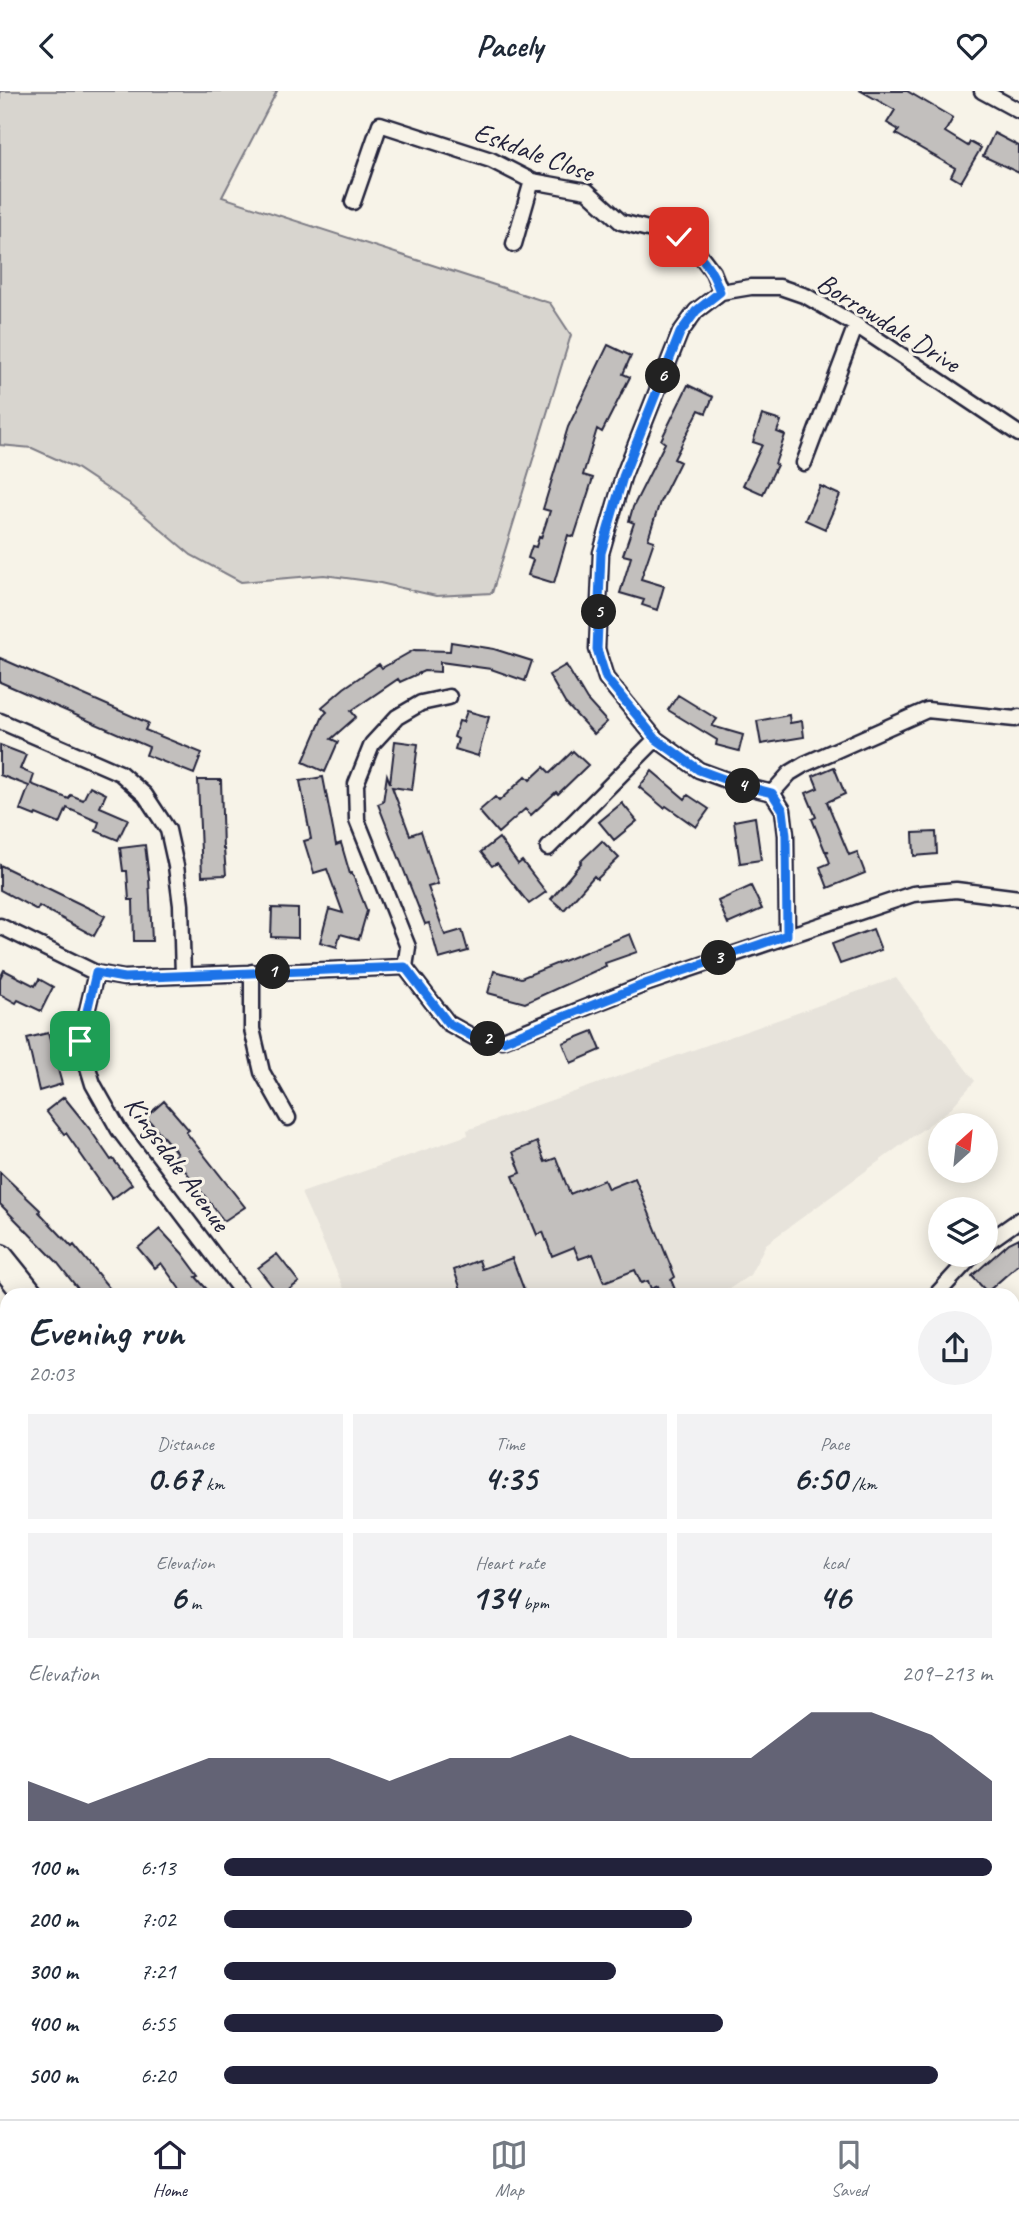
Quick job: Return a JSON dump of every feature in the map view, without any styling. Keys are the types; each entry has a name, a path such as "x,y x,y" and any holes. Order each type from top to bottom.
{"highway":[{"path":"0,1259 23,1288"}],"street":[{"path":"982,91 1019,111"},
{"name":"Eskdale Close","path":"354,202 380,124 491,160 532,181 587,191 621,222 679,237 698,251 713,272 720,292"},
{"path":"514,244 532,181"},
{"name":"Borrowdale Drive","path":"720,292 751,287 780,287 806,296 856,325 1019,434"},
{"path":"720,292 696,311 680,333 623,477 601,553 597,649 606,678 656,739 699,770 772,793 783,810 786,835 787,935"},
{"path":"804,463 856,325"},
{"path":"449,697 421,703 397,717 372,744 356,784 357,820 408,947 405,967 448,1023 475,1038 503,1041 648,983 914,894 956,890 1019,898"},
{"path":"772,793 790,773 805,764 927,710 1015,719 1019,717"},
{"path":"0,721 120,773 145,795 168,830 181,905 183,977"},
{"path":"548,848 656,739"},
{"path":"0,926 96,973 124,978 405,967"},
{"path":"252,972 252,1030 262,1072 288,1118"},
{"name":"Kingsdale Avenue","path":"96,973 80,1041 93,1084 119,1130 239,1288"},
{"path":"998,1235 1019,1220"},
{"path":"942,1288 962,1267"}],"shaded area":[{"path":"0,91 277,91 222,197 550,303 571,335 492,593 436,596 376,582 324,575 241,582 191,555 132,505 76,468 32,448 0,445"},
{"path":"896,978 975,1081 949,1110 945,1113 928,1113 928,1125 766,1244 750,1275 730,1288 344,1288 301,1193 468,1135 467,1130"}],"building":[{"path":"861,91 907,91 953,118 945,132 968,146 970,142 981,148 961,182 951,176 955,168 896,134 899,130 887,123 895,110"},
{"path":"994,133 1019,146 1019,173 983,156"},
{"path":"608,345 631,356 623,374 630,377 602,432 597,429 583,475 593,478 574,537 568,535 554,583 528,575 533,560 528,558 532,546 536,547 539,537 541,538 550,511 543,509 568,427"},
{"path":"688,385 713,397 706,413 699,410 674,459 680,462 660,502 648,539 654,541 641,579 664,586 657,610 642,605 644,600 620,593 631,557 623,555 634,523 629,521 633,507 665,443 661,440"},
{"path":"762,415 781,421 777,432 785,435 775,464 777,465 763,494 743,485 762,445 753,442"},
{"path":"820,486 840,495 825,529 805,520"},
{"path":"451,642 494,649 532,661 525,681 491,669 440,662 440,672 424,671 400,682 398,679 351,711 356,717 331,739 338,742 325,772 303,762 327,712 322,707 344,688 379,664 382,668 414,650 450,651"},
{"path":"0,658 148,723 145,730 202,753 194,774 146,755 149,747 0,682"},
{"path":"566,665 587,700 607,722 594,734 565,703 549,675"},
{"path":"678,695 717,719 712,726 743,735 739,751 716,745 717,740 668,710"},
{"path":"467,711 489,717 478,756 455,749 458,739 454,737 459,721 463,722"},
{"path":"789,715 790,723 802,721 804,737 761,744 757,721"},
{"path":"395,741 418,744 412,790 392,787 410,835 421,831 438,884 428,887 445,935 462,930 468,951 439,959 429,923 425,924 378,804 383,802 387,775 390,783"},
{"path":"0,745 26,755 20,769 34,775 31,784 69,799 71,795 83,800 90,786 106,794 100,807 128,819 118,840 96,831 99,822 67,808 60,824 20,810 29,786 0,775"},
{"path":"573,751 588,765 531,815 525,809 498,833 479,811 495,797 499,801 526,776 530,780 544,767 550,773"},
{"path":"834,767 845,794 827,802 849,855 857,852 865,873 828,888 820,867 830,863 826,852 829,851 825,851 812,819 816,817 806,793 818,788 813,776"},
{"path":"652,771 685,799 688,795 709,809 696,827 666,806 664,808 639,787"},
{"path":"323,777 336,845 341,843 350,874 352,873 367,911 359,939 340,934 337,947 320,942 329,909 343,913 327,869 314,873 304,841 311,839 300,781"},
{"path":"198,780 221,780 226,875 202,876"},
{"path":"622,803 637,821 614,840 599,822"},
{"path":"755,817 761,860 740,863 734,821"},
{"path":"936,832 937,854 914,856 913,833"},
{"path":"499,838 518,864 522,861 546,892 529,904 497,863 492,866 481,852"},
{"path":"602,841 619,858 597,879 594,876 564,910 551,899 580,862"},
{"path":"145,845 152,941 134,941 133,900 129,900 127,871 123,871 120,848"},
{"path":"0,865 105,916 94,936 39,906 37,910 0,890"},
{"path":"751,886 762,909 728,924 718,901"},
{"path":"272,908 298,909 298,938 271,937"},
{"path":"873,929 881,950 840,964 832,944"},
{"path":"630,934 637,952 605,963 606,966 525,1003 488,993 494,971 521,978"},
{"path":"4,970 35,986 39,979 53,987 41,1011 18,1000 16,1003 0,994 0,978"},
{"path":"593,1031 601,1050 571,1063 563,1043"},
{"path":"48,1033 62,1084 39,1091 27,1038"},
{"path":"64,1097 132,1184 112,1199 66,1133 64,1134 46,1111"},
{"path":"164,1101 189,1130 186,1132 245,1207 224,1221 174,1156 177,1153 146,1117"},
{"path":"537,1142 545,1162 556,1158 570,1194 604,1180 608,1189 635,1178 675,1277 671,1280 674,1288 651,1288 648,1281 641,1283 635,1270 604,1282 593,1254 579,1259 574,1247 552,1256 543,1232 537,1235 513,1176 521,1173 513,1152"},
{"path":"0,1172 40,1210 72,1247 74,1245 109,1288 77,1288 56,1261 0,1204"},
{"path":"160,1229 182,1253 206,1288 179,1288 161,1263 155,1268 138,1248"},
{"path":"1019,1238 1019,1264 992,1288 983,1288 972,1276 982,1267 998,1267 998,1253"},
{"path":"277,1254 299,1282 291,1288 274,1288 258,1268"},
{"path":"512,1258 523,1288 460,1288 454,1270 479,1260 482,1269"}],"route":[{"path":"80,1041 96,973 124,978 405,967 448,1023 475,1038 503,1041 648,983 787,935 786,835 783,810 772,793 699,770 656,739 606,678 597,649 601,553 623,477 680,333 696,311 720,292 713,272 698,251 679,237"}]}
